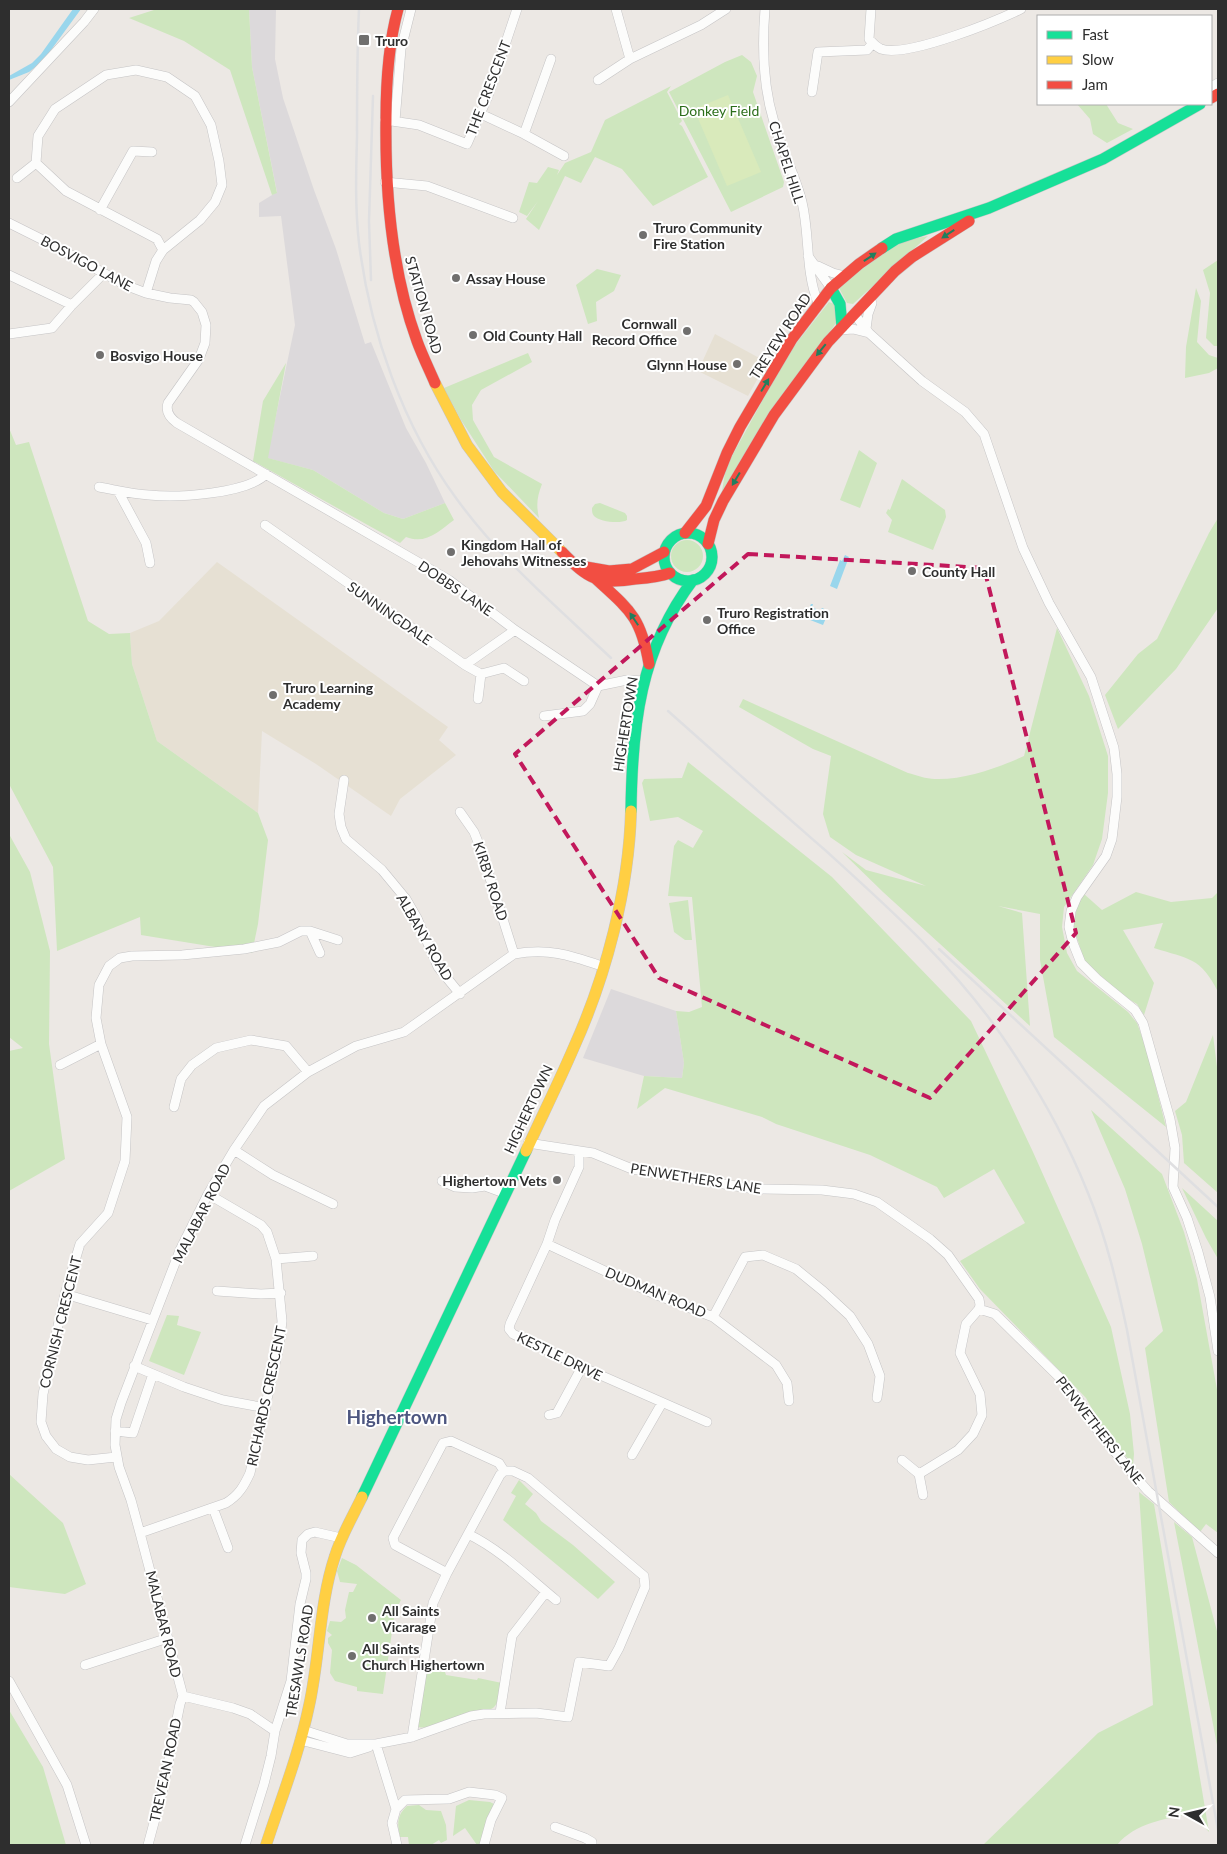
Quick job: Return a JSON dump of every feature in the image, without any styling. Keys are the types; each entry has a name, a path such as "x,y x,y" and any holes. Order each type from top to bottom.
{"main road":[{"name":"STATION ROAD","path":"398,9 388,63 390,121 385,182 391,237 399,279 420,351 434,385 450,417 482,466 518,509 582,570 596,579 618,582 663,576 671,577"},
{"name":"TREYEW ROAD","path":"685,533 706,506 727,453 740,427 792,339 831,288 859,264 896,239 989,208 1103,159 1197,105"},
{"name":"TREYEW ROAD","path":"708,544 714,520 720,507 770,423 800,378 840,329 895,271 912,257 989,208"},
{"path":"831,288 840,304 855,314"},
{"path":"840,304 840,329"},
{"path":"685,533 700,536 708,544 711,554 710,564 702,575 692,580 671,577 665,563 664,552 669,542 673,538 685,533"},
{"name":"STATION ROAD","path":"571,561 598,570 618,570 639,566 664,552"},
{"path":"596,579 635,618 644,639 650,664"},
{"name":"HIGHERTOWN","path":"341,1538 575,1046 618,913 628,863 634,742 645,682 662,628 692,580"},
{"name":"HIGHERTOWN","path":"650,664 651,642 659,613"},
{"name":"TRESAWLS ROAD","path":"266,1845 301,1735 313,1687 327,1581 341,1538"}],"street":[{"path":"9,102 94,9"},
{"path":"390,121 401,49 411,9"},
{"name":"THE CRESCENT","path":"390,121 431,129 467,144 481,114 517,9"},
{"path":"616,9 630,59"},
{"path":"598,80 630,59 701,25 726,9"},
{"name":"CHAPEL HILL","path":"765,9 764,54 769,105 801,201 810,276 818,303"},
{"path":"871,9 870,39 880,48 888,50 923,45 945,39 1021,9"},
{"path":"812,92 818,52 867,50 873,43"},
{"path":"524,134 551,59"},
{"path":"17,178 36,163 38,136 55,109 106,75 136,70 167,77 195,96 211,125 219,160 222,185 215,202 200,220 163,250 156,261 146,293"},
{"path":"481,114 524,134 564,156"},
{"path":"100,210 133,151 152,152"},
{"path":"36,163 66,191 156,239 163,250"},
{"path":"385,182 427,186 514,218"},
{"name":"BOSVIGO LANE","path":"9,223 48,242 125,286 146,293 191,300 202,312 206,325 205,343 199,359 168,403 167,412 170,418 266,474"},
{"path":"808,256 831,288"},
{"path":"816,265 833,274 845,276"},
{"path":"9,334 52,328 72,304 103,274"},
{"path":"9,275 72,304"},
{"path":"868,331 869,309 878,289"},
{"path":"855,314 868,331 922,381 965,412 984,434 1023,548 1049,603 1090,677 1099,700 1114,748 1118,774 1117,797 1112,839 1106,856 1077,897 1071,911 1069,927 1072,944 1082,963 1097,979 1134,1010 1143,1023 1170,1119 1175,1148 1173,1187 1198,1252 1210,1297 1218,1351"},
{"path":"840,329 868,331"},
{"path":"99,487 149,495 180,496 235,489 260,480 266,474"},
{"name":"DOBBS LANE","path":"266,474 449,580 515,630 598,686"},
{"path":"118,491 146,543 150,563"},
{"name":"SUNNINGDALE","path":"265,525 464,665 481,674"},
{"path":"464,665 515,630"},
{"path":"478,699 481,674 504,668 524,681"},
{"path":"544,716 583,711 590,704 598,686 627,680 645,682"},
{"name":"ALBANY ROAD","path":"344,780 339,814 341,827 346,839 382,870 406,899 417,918 438,967 460,994"},
{"name":"KIRBY ROAD","path":"460,812 474,832 480,847 514,954"},
{"name":"CORNISH CRESCENT","path":"116,1456 88,1460 70,1457 56,1449 46,1436 41,1422 42,1394 64,1294 80,1244 108,1213 125,1161 127,1118 102,1044 96,1018 99,985 109,966 120,958 132,956 182,956 244,949 280,942 301,931 310,931"},
{"path":"310,931 338,940"},
{"path":"310,931 320,953"},
{"path":"514,954 534,951 555,953 602,966"},
{"name":"MALABAR ROAD","path":"183,1696 140,1533 116,1456 115,1431 121,1403 134,1366 180,1250 208,1194 234,1150 264,1106 308,1072 356,1046 404,1032 514,954"},
{"path":"174,1107 181,1079 192,1065 216,1048 251,1040 286,1046 308,1072"},
{"path":"60,1065 102,1044"},
{"name":"PENWETHERS LANE","path":"528,1143 594,1153 632,1169 754,1190 822,1190 854,1194 877,1202 930,1239 948,1255 979,1299 979,1309 995,1314 1059,1377 1078,1399 1095,1427 1148,1491 1218,1554"},
{"path":"234,1150 273,1176 333,1204"},
{"name":"KESTLE DRIVE","path":"579,1152 579,1166 509,1329 513,1334 582,1368 707,1422"},
{"path":"442,1181 456,1186 472,1188 485,1186 504,1193"},
{"name":"RICHARDS CRESCENT","path":"140,1533 213,1508 235,1498 241,1491 250,1472 279,1347 282,1321 280,1293 276,1259 267,1232 261,1225 208,1194"},
{"name":"DUDMAN ROAD","path":"547,1244 652,1293 713,1317 776,1365 787,1383 789,1401"},
{"path":"713,1317 745,1257 763,1255 796,1270 823,1291 850,1316 868,1344 880,1376 877,1398"},
{"path":"276,1259 313,1256"},
{"path":"217,1291 261,1294 280,1293"},
{"path":"64,1294 152,1320"},
{"path":"919,1474 958,1450 973,1434 982,1415 980,1394 960,1353 966,1324 979,1309"},
{"path":"134,1366 223,1400 266,1408"},
{"path":"549,1415 557,1413 582,1368"},
{"path":"115,1431 133,1433 153,1374"},
{"path":"632,1455 662,1403"},
{"path":"447,1573 394,1545 393,1538 443,1443 451,1440 499,1463 504,1471"},
{"path":"902,1460 919,1474 923,1495"},
{"path":"294,1758 312,1748 330,1752 350,1753 376,1744 412,1737 470,1716 500,1713 541,1713 568,1717 579,1662 609,1666 645,1587 644,1576 528,1478 513,1471 504,1471 500,1475 447,1573 433,1603 412,1737"},
{"path":"213,1508 228,1548"},
{"path":"245,1845 264,1784 275,1731 290,1681 299,1611 306,1580 300,1549 302,1540 308,1534 315,1532 341,1538"},
{"path":"468,1534 498,1552 556,1600"},
{"path":"500,1713 512,1636 546,1592"},
{"path":"85,1665 168,1638"},
{"path":"9,1681 67,1785 86,1845"},
{"path":"183,1696 250,1714 275,1731"},
{"name":"TREVEAN ROAD","path":"148,1845 162,1793 183,1696"},
{"path":"301,1735 348,1744 376,1744"},
{"path":"301,1735 350,1753"},
{"path":"376,1744 396,1809"},
{"path":"398,1845 392,1822 396,1809 405,1800 449,1799 469,1792 495,1795 502,1798 484,1845"},
{"path":"555,1827 585,1838 592,1842 592,1845"}],"highlighted area":[{"path":"748,554 984,568 1076,933 930,1098 659,978 515,754"}],"shaded area":[{"path":"249,9 276,9 275,59 283,98 336,249 365,344 371,342 406,428 426,463 445,503 403,519 384,513 313,470 267,458 295,325 281,216 259,217 259,203 277,192 252,67"},
{"path":"715,334 767,362 748,396 698,371"},
{"name":"Truro Learning Academy","path":"217,562 448,727 439,740 456,755 400,799 391,816 316,764 262,731 258,813 157,741 132,664 130,633 159,621"},
{"path":"611,989 676,1011 684,1063 682,1078 644,1076 583,1058"}],"green space":[{"path":"157,9 249,9 252,67 277,193 272,195 230,70 184,41 129,18"},
{"name":"Donkey Field","path":"742,55 751,62 757,76 753,92 784,182 783,187 731,212 669,92"},
{"path":"671,86 667,92 682,121 679,124 682,126 708,177 653,206 622,169 595,157 581,183 565,176 539,230 526,219 538,201 527,216 519,212 529,182 537,183 548,167 559,170 557,175 565,163 591,152 605,120"},
{"path":"728,95 761,172 727,186 694,109"},
{"path":"1078,105 1107,105 1118,123 1133,129 1107,143 1093,134 1090,119"},
{"path":"928,236 853,304 847,303 838,286 902,241"},
{"path":"1218,260 1218,346 1214,346 1206,338 1210,293 1203,270"},
{"path":"597,269 621,275 614,291 596,302 597,321 588,324 576,285"},
{"path":"1196,288 1201,301 1197,342 1209,355 1218,358 1218,368 1209,373 1185,378 1186,347"},
{"path":"829,302 834,304 838,320 722,491 726,467 788,354"},
{"path":"528,353 532,362 481,390 472,405 473,420 494,457 542,484 538,501 539,518 494,471 461,420 444,388"},
{"path":"286,363 268,458 313,470 384,513 403,519 445,503 454,520 432,536 420,539 406,537 400,543 253,461 263,401"},
{"path":"9,428 16,445 29,442 88,621 109,634 130,633 132,664 157,741 258,813 268,840 258,924 252,953 141,935 140,917 57,951 53,867 9,784"},
{"path":"859,450 877,463 860,508 840,500"},
{"path":"902,479 945,510 946,517 933,550 888,532 892,520 886,513 888,509 890,510"},
{"path":"600,503 625,513 627,520 610,522 600,520 593,514 592,508 595,504"},
{"path":"1218,518 1218,608 1176,669 1118,729 1105,695 1138,654 1157,639"},
{"path":"687,540 693,541 698,545 702,550 702,562 698,567 693,571 687,572 681,571 676,567 672,562 671,556 672,550 676,545 681,541"},
{"path":"1057,628 1089,696 1108,756 1108,793 1102,839 1093,865 1064,907 1062,927 1067,953 1077,971 1128,1012 1137,1023 1146,1048 1166,1127 1054,1037 1040,960 1040,914 998,906 1022,913 1030,1026 883,892 842,852 866,870 926,886 856,855 830,837 823,814 831,756 813,749 739,707 743,699 908,773 935,779 958,778 992,769 1024,756"},
{"path":"688,762 832,877 971,1021 1033,1152 1111,1327 1130,1414 1134,1454 1133,1465 1104,1430 1086,1398 980,1289 960,1261 1025,1223 994,1169 944,1198 937,1187 870,1155 776,1124 762,1117 665,1088 637,1109 644,1076 682,1078 684,1063 676,1011 689,1012 702,1007 692,897 668,896 674,846 678,840 693,848 703,831 678,817 650,821 642,783 644,779 682,778"},
{"path":"9,834 30,872 50,951 49,1044 65,1159 9,1191 9,1051 23,1048 9,1037"},
{"path":"1136,892 1171,902 1212,898 1218,892 1218,992 1206,972 1192,961 1154,948 1163,923 1123,930 1154,983 1144,1015 1137,1004 1120,994 1084,960 1073,925 1078,904 1084,894 1102,910"},
{"path":"688,900 692,940 685,940 674,932 669,903"},
{"path":"1213,1035 1218,1075 1218,1193 1184,1163 1182,1135 1175,1111 1186,1102"},
{"path":"1091,1110 1162,1174 1184,1232 1197,1279 1218,1395 1218,1533 1206,1524 1200,1532 1169,1502 1145,1348 1163,1331 1142,1244 1125,1189"},
{"path":"1182,1188 1218,1221 1218,1259 1206,1238"},
{"path":"167,1315 179,1316 177,1325 201,1332 184,1375 149,1361"},
{"path":"9,1474 63,1523 86,1584 65,1594 9,1587"},
{"path":"519,1480 533,1494 525,1504 536,1513 541,1521 573,1545 615,1582 598,1599 503,1520 516,1496 511,1493"},
{"path":"1139,1492 1154,1504 1209,1832 1192,1813 1151,1823 1133,1832 1117,1845 983,1845 1098,1733 1153,1705"},
{"path":"1174,1522 1192,1537 1218,1635 1218,1750"},
{"path":"342,1558 356,1565 401,1600 395,1611 383,1694 357,1691 357,1687 335,1681 330,1673 332,1650 328,1643 328,1638 332,1635 327,1631 330,1621 341,1622 346,1618 345,1610 349,1592 353,1592 357,1584 340,1582 337,1571"},
{"path":"423,1671 445,1672 446,1675 477,1680 478,1678 502,1683 497,1703 491,1709 476,1711 438,1725 417,1727"},
{"path":"9,1710 43,1767 66,1845 9,1845"},
{"path":"469,1800 490,1802 496,1805 481,1845 477,1845 465,1828 453,1836 456,1806"},
{"path":"419,1805 426,1810 441,1811 446,1825 447,1840 441,1843 439,1840 431,1845 409,1845 408,1837 400,1837 398,1824 401,1813 407,1806"}],"water":[{"path":"73,9 81,9 43,61 29,72 9,80 9,76 32,63 41,54"},
{"path":"845,555 849,557 837,589 830,586 840,560 842,561"},
{"path":"811,604 813,604 812,607 820,611 822,608 829,611 823,625 805,618"}],"railway":[{"path":"359,9 356,177 359,243 371,310 392,377 420,440 437,470 473,520 510,562 611,658"},
{"path":"371,280 369,221 373,96"},
{"path":"668,711 849,872 919,938 963,985 1015,1055 1050,1112 1070,1152 1100,1226 1127,1330 1218,1830"},
{"path":"939,949 1218,1207"}],"traffic: fast":[{"path":"882,248 896,239 989,208 1103,159 1198,105"},
{"path":"831,288 840,304 842,327"},
{"path":"688,533 697,535 705,540 710,548 712,557 710,566 705,574 697,579 688,581 679,579 671,574 666,566 664,557 666,548 671,540 679,535 688,533"},
{"path":"631,811 634,748 642,690 650,661 661,634 675,606 693,580"},
{"path":"362,1497 526,1151"}],"traffic: slow":[{"path":"435,383 467,445 502,492 562,552"},
{"path":"526,1151 586,1020 606,962 621,901 626,871 631,811"},
{"path":"266,1845 305,1724 313,1687 330,1574 340,1541 362,1497"}],"traffic: jam":[{"path":"398,9 390,50 386,91 386,147 391,231 408,314 423,357 435,383"},
{"path":"1212,97 1218,94"},
{"path":"708,544 714,520 723,501 774,415 828,342 895,271 912,257 969,221"},
{"path":"685,533 706,506 727,453 740,427 792,339 831,288 859,264 882,248"},
{"path":"562,552 587,574 602,580 622,581 670,573"},
{"path":"586,567 609,571 632,569 664,552"},
{"path":"596,579 626,607 638,625 649,664"}],"place":[{"name":"Truro","path":"364,40"},
{"name":"Truro Community Fire Station","path":"643,235"},
{"name":"Assay House","path":"456,278"},
{"name":"Cornwall Record Office","path":"687,331"},
{"name":"Old County Hall","path":"473,335"},
{"name":"Bosvigo House","path":"100,355"},
{"name":"Glynn House","path":"737,364"},
{"name":"Kingdom Hall of Jehovahs Witnesses","path":"451,552"},
{"name":"County Hall","path":"912,571"},
{"name":"Truro Registration Office","path":"707,620"},
{"name":"Truro Learning Academy","path":"273,695"},
{"name":"Highertown Vets","path":"557,1180"},
{"name":"All Saints Vicarage","path":"372,1618"},
{"name":"All Saints Church Highertown","path":"352,1656"}],"district":[{"name":"Highertown","path":"397,1416"}]}
